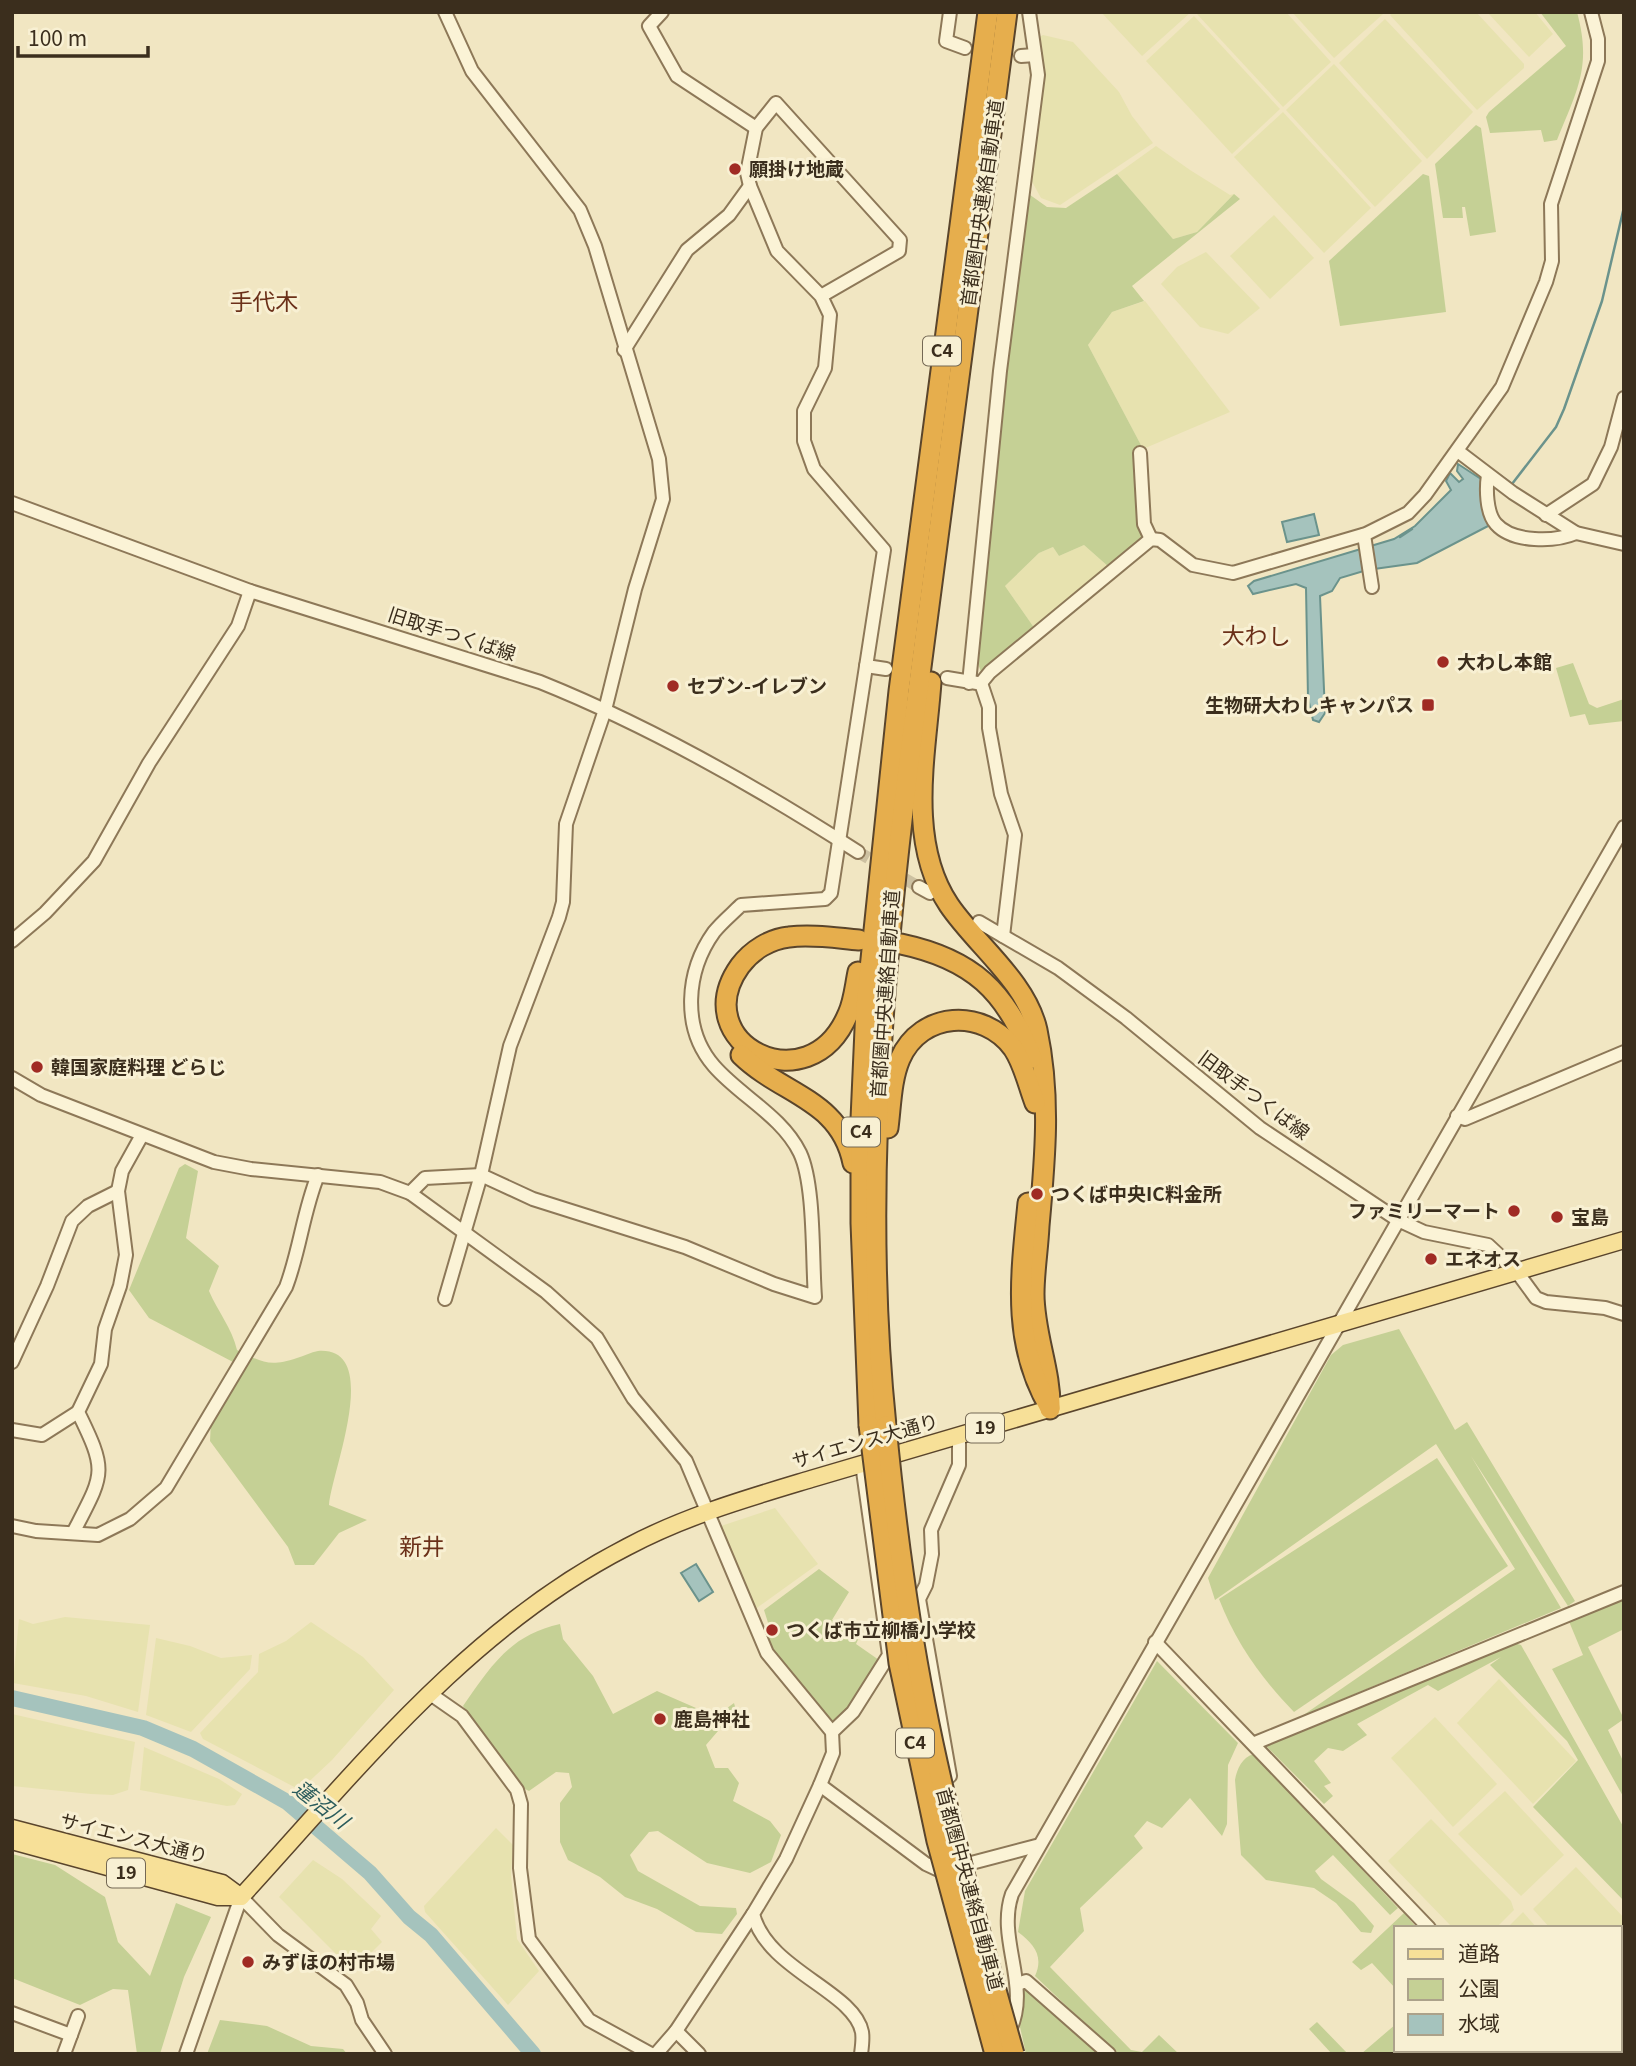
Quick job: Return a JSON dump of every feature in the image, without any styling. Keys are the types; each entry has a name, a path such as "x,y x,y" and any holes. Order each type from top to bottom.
{"highway":[{"name":"首都圏中央連絡自動車道","path":"988,12 898,691 866,1007 861,1119 864,1356 928,1718 968,1889 1014,2054"},
{"name":"首都圏中央連絡自動車道","path":"996,2054 937,1841 899,1662 878,1425 876,1221 877,1120 888,927 1007,12"},
{"path":"941,513 924,776 926,846 947,903 1014,984 1037,1029 1046,1099 1046,1147 1034,1292 1037,1333 1051,1382 1050,1409"},
{"path":"864,1356 859,1312 854,1168 849,1143 827,1113 742,1057 723,1030 719,1012 722,977 730,960 756,938 772,932 800,928 860,935 788,937 755,949 733,976 728,994 733,1030 742,1044 765,1058 789,1061 807,1057 827,1045 848,1015 858,972 883,760 898,691"},
{"path":"1038,1040 1008,993 984,970 954,951 900,940 943,955 992,988 1016,1018 1034,1067 1035,1102 1020,1316 1036,1385 1050,1409"},
{"path":"876,1221 884,1201 894,1077 907,1046 918,1034 941,1022 957,1019 987,1026 1002,1035 1013,1049 1035,1102"}],"main road":[{"name":"サイエンス大通り","path":"12,1841 218,1897 241,1897 429,1693 490,1637 563,1584 627,1546 710,1511 862,1464 1624,1240"},
{"name":"サイエンス大通り","path":"12,1828 222,1883 241,1897"}],"street":[{"path":"445,12 472,71 580,211 595,246 624,350 659,459 663,499 635,589 606,710 566,824 563,902 559,917 510,1046 481,1175 445,1299"},
{"path":"662,12 649,26 677,76 756,128"},
{"path":"950,12 946,41 965,48"},
{"path":"1003,936 1015,835 1013,822 1001,794 989,727 989,707 975,683 1000,371 1038,75 1029,12"},
{"path":"1151,538 1160,540 1193,565 1205,570 1233,573 1364,539 1408,513 1459,452 1502,387 1546,282 1552,261 1551,204 1598,61 1598,39 1591,12"},
{"path":"1021,56 1035,55"},
{"path":"410,1193 425,1178 481,1175 533,1199 685,1247 774,1284 815,1297 807,1176 800,1153 782,1128 713,1065 691,1016 691,990 697,962 715,931 741,905 825,899 831,893 837,839 884,550 814,469 804,441 804,411 825,368 829,350 830,315 821,296 777,251 750,186 747,173 756,128 776,103 900,240 899,251 821,296"},
{"path":"624,350 687,250 729,215 750,186"},
{"path":"1546,515 1593,484 1611,447 1624,398"},
{"path":"1611,447 1624,455"},
{"path":"1459,452 1576,534"},
{"path":"1140,453 1144,524 1151,538"},
{"path":"1488,474 1492,518 1501,528 1529,539 1576,534 1624,544"},
{"name":"旧取手つくば線","path":"12,503 250,591 541,682 650,730 858,852"},
{"path":"947,678 975,683 1151,538"},
{"path":"1364,539 1372,587"},
{"path":"12,941 46,913 94,861 149,763 238,626 250,591"},
{"path":"866,666 886,669"},
{"path":"996,2054 1014,2017 1018,1984 1009,1942 1007,1908 1036,1846 1624,827"},
{"name":"旧取手つくば線","path":"979,922 1075,981 1260,1128 1398,1220 1424,1232 1489,1245 1517,1272 1536,1298 1622,1310"},
{"path":"1457,1116 1465,1119 1624,1052"},
{"path":"12,1077 41,1095 214,1161 251,1169 380,1181 410,1193 573,1313 597,1338 634,1398 686,1461 710,1511 767,1653 832,1732 833,1753 786,1859 676,2031 656,2054"},
{"path":"12,1430 42,1435 78,1412 101,1364 105,1329 120,1286 126,1255 118,1191 122,1171 142,1135"},
{"path":"12,1526 99,1535 130,1519 166,1488 286,1287 296,1261 305,1206 318,1175"},
{"path":"12,1362 72,1221 88,1206 118,1191"},
{"path":"73,1533 100,1472 98,1453 78,1412"},
{"path":"950,1776 919,1608 932,1554 931,1530 959,1465 959,1435"},
{"path":"832,1732 853,1712 887,1661 862,1464"},
{"path":"1255,1743 1624,1592"},
{"path":"882,1613 919,1608"},
{"path":"1155,1642 1255,1743 1427,1926"},
{"path":"429,1693 462,1716 517,1790 521,1804 520,1868 528,1939 589,2020 651,2054"},
{"path":"820,1785 926,1864 941,1871 1036,1846"},
{"path":"186,2054 241,1897 278,1935 346,1985 357,2003 362,2020 385,2054"},
{"path":"753,1914 757,1933 777,1955 854,2016 862,2032 861,2054"},
{"path":"1018,1984 1026,1981 1109,2054"},
{"path":"12,2013 71,2035"},
{"path":"64,2054 78,2016"},
{"path":"676,2031 699,2054"}],"shaded area":[{"path":"1101,12 1191,12 1142,56"},
{"path":"1286,12 1331,62 1283,107 1196,13"},
{"path":"1292,12 1382,12 1383,14 1334,58"},
{"path":"1393,12 1476,12 1524,64 1524,68 1477,110 1390,15"},
{"path":"1487,12 1535,12 1553,34 1529,57"},
{"path":"1194,16 1280,109 1232,154 1146,61"},
{"path":"1385,19 1473,112 1427,159 1339,63"},
{"path":"1043,35 1073,42 1119,92 1132,116 1153,143 1060,205 1041,198 1029,176 1036,39"},
{"path":"1334,64 1422,161 1375,207 1286,110"},
{"path":"1283,112 1371,208 1324,253 1234,157"},
{"path":"1156,146 1230,195 1234,194 1197,232 1173,239 1117,174"},
{"path":"1274,215 1314,258 1270,299 1230,256"},
{"path":"1206,252 1260,308 1228,334 1200,327 1161,284 1177,267"},
{"path":"1145,301 1230,412 1143,449 1088,345 1112,312"},
{"path":"1084,545 1110,568 1035,629 1005,586 1039,553 1053,547 1059,556"},
{"path":"775,1508 818,1564 754,1610 721,1526"},
{"path":"65,1617 150,1625 138,1712 86,1696 13,1683 19,1619 33,1624"},
{"path":"311,1622 363,1657 394,1690 332,1760 300,1790 203,1739 200,1733 258,1672 259,1654 286,1641"},
{"path":"156,1638 190,1646 221,1658 252,1655 250,1669 191,1732 146,1715"},
{"path":"1499,1679 1576,1761 1533,1804 1457,1723"},
{"path":"12,1714 135,1742 128,1790 113,1795 12,1786"},
{"path":"1435,1717 1497,1784 1453,1827 1391,1758"},
{"path":"144,1747 219,1779 242,1794 235,1805 227,1806 140,1790"},
{"path":"1505,1791 1564,1855 1521,1896 1458,1834"},
{"path":"1431,1819 1511,1901 1514,1910 1498,1926 1451,1926 1388,1861"},
{"path":"496,1828 513,1845 511,1875 517,1939 539,1971 508,2005 425,1912 424,1906"},
{"path":"313,1860 342,1879 381,1916 371,1929 382,1942 353,1971 279,1897"},
{"path":"1576,1867 1624,1918 1624,2005 1622,1926 1548,1926 1533,1909"},
{"path":"1523,1912 1535,1926 1509,1926"},
{"path":"1622,2018 1624,2019 1624,2054 1572,2052 1622,2052"}],"green space":[{"path":"1540,12 1577,12 1583,63 1571,107 1557,140 1544,142 1541,130 1490,133 1486,117 1489,112 1566,46"},
{"path":"1476,125 1481,128 1496,232 1470,236 1465,207 1462,207 1463,218 1443,218 1435,164"},
{"path":"1117,174 1173,239 1197,232 1234,194 1240,199 1132,286 1144,301 1112,312 1088,345 1142,447 1137,449 1142,541 1110,568 1084,545 1059,556 1053,547 1039,553 1005,586 1035,629 981,672 976,658 1026,192 1047,207 1066,208"},
{"path":"1423,174 1429,176 1446,312 1340,326 1329,261"},
{"path":"1573,663 1589,704 1597,708 1624,699 1624,721 1589,725 1585,714 1570,717 1556,668"},
{"path":"185,1164 198,1171 186,1238 219,1266 209,1291 232,1334 237,1350 260,1361 273,1363 318,1351 338,1355 348,1368 351,1389 349,1414 329,1505 367,1520 339,1533 314,1565 295,1565 288,1547 210,1441 211,1421 233,1362 149,1318 129,1290 179,1168"},
{"path":"1399,1329 1455,1430 1467,1422 1575,1601 1568,1606 1471,1456 1561,1608 1302,1716 1515,1569 1436,1444 1215,1600 1208,1578 1331,1355 1343,1345"},
{"path":"1437,1458 1508,1566 1294,1712 1250,1659 1219,1599"},
{"path":"819,1569 849,1592 832,1620 861,1633 856,1644 879,1660 853,1705 834,1723 788,1670 762,1633 770,1629 764,1610"},
{"path":"1624,1598 1624,1629 1588,1647 1624,1719 1608,1730 1624,1763 1624,1798 1552,1669 1583,1655 1568,1619"},
{"path":"560,1624 563,1639 593,1676 613,1714 657,1691 696,1708 708,1722 734,1703 736,1710 706,1745 715,1768 728,1768 739,1783 733,1801 770,1821 781,1835 771,1862 750,1873 707,1863 658,1831 649,1832 630,1855 638,1871 700,1906 736,1908 737,1914 722,1934 696,1932 657,1909 625,1897 600,1877 568,1860 560,1842 560,1803 572,1787 569,1773 556,1772 529,1791 525,1789 463,1706 503,1654 528,1636"},
{"path":"1514,1643 1521,1645 1624,1828 1624,1901 1533,1807 1578,1760 1567,1741 1490,1665 1501,1657 1438,1691 1428,1685 1357,1724 1367,1735 1343,1751 1328,1748 1314,1761 1331,1783 1324,1786 1333,1796 1324,1804 1266,1746"},
{"path":"1157,1661 1238,1743 1228,1765 1227,1824 1222,1836 1190,1798 1162,1828 1147,1821 1134,1836 1143,1848 1080,1908 1084,1931 1050,1967 1131,2050 1142,2052 1159,2035 1179,2054 1117,2054 1035,1976 1038,1956 1029,1941 1018,1932 1025,1891"},
{"path":"1254,1754 1398,1908 1390,1915 1333,1855 1315,1871 1321,1879 1354,1903 1374,1926 1371,1933 1361,1932 1336,1903 1314,1888 1266,1880 1241,1855 1235,1780 1241,1764"},
{"path":"12,1854 55,1865 105,1897 118,1942 150,1976 176,1903 211,1917 184,1977 160,2054 137,2054 128,1990 113,1989 80,2005 12,1978"},
{"path":"1404,1913 1415,1926 1394,1926 1394,1987 1372,1963 1361,1970 1352,1962"},
{"path":"1024,1988 1098,2054 1026,2054 1020,2027"},
{"path":"220,2020 267,2026 311,2046 343,2049 347,2054 207,2054"},
{"path":"1317,2022 1348,2054 1332,2054 1309,2029"},
{"path":"1394,2026 1394,2052 1398,2052 1396,2054 1361,2054"},
{"path":"1406,2052 1531,2054 1408,2054"}],"water":[{"path":"1458,464 1481,479 1486,518 1490,525 1417,563 1367,570 1340,578 1332,591 1320,596 1325,713 1319,722 1313,720 1308,698 1306,588 1296,584 1253,594 1248,586 1254,581 1394,539 1415,526 1451,490 1446,481 1450,473 1459,482 1463,479 1457,471"},
{"path":"1314,514 1319,535 1287,542 1282,522"},
{"path":"696,1564 713,1592 699,1601 681,1573"}],"waterway":[{"path":"1494,471 1512,484 1556,427 1602,301 1624,207"},
{"path":"1400,537 1412,529"},
{"name":"蓮沼川","path":"12,1698 143,1728 193,1749 287,1802 370,1873 409,1917 431,1935 533,2054"}],"tunnel":[{"path":"858,852 919,887"}],"place":[{"name":"願掛け地蔵","path":"735,169"},
{"name":"大わし本館","path":"1443,662"},
{"name":"セブン-イレブン","path":"673,686"},
{"name":"生物研大わしキャンパス","path":"1428,705"},
{"name":"韓国家庭料理 どらじ","path":"37,1067"},
{"name":"つくば中央IC料金所","path":"1037,1194"},
{"name":"ファミリーマート","path":"1514,1211"},
{"name":"宝島","path":"1557,1217"},
{"name":"エネオス","path":"1431,1259"},
{"name":"つくば市立柳橋小学校","path":"772,1630"},
{"name":"鹿島神社","path":"660,1719"},
{"name":"みずほの村市場","path":"248,1962"}],"district":[{"name":"手代木","path":"264,302"},
{"name":"大わし","path":"1256,636"},
{"name":"新井","path":"422,1547"}]}
